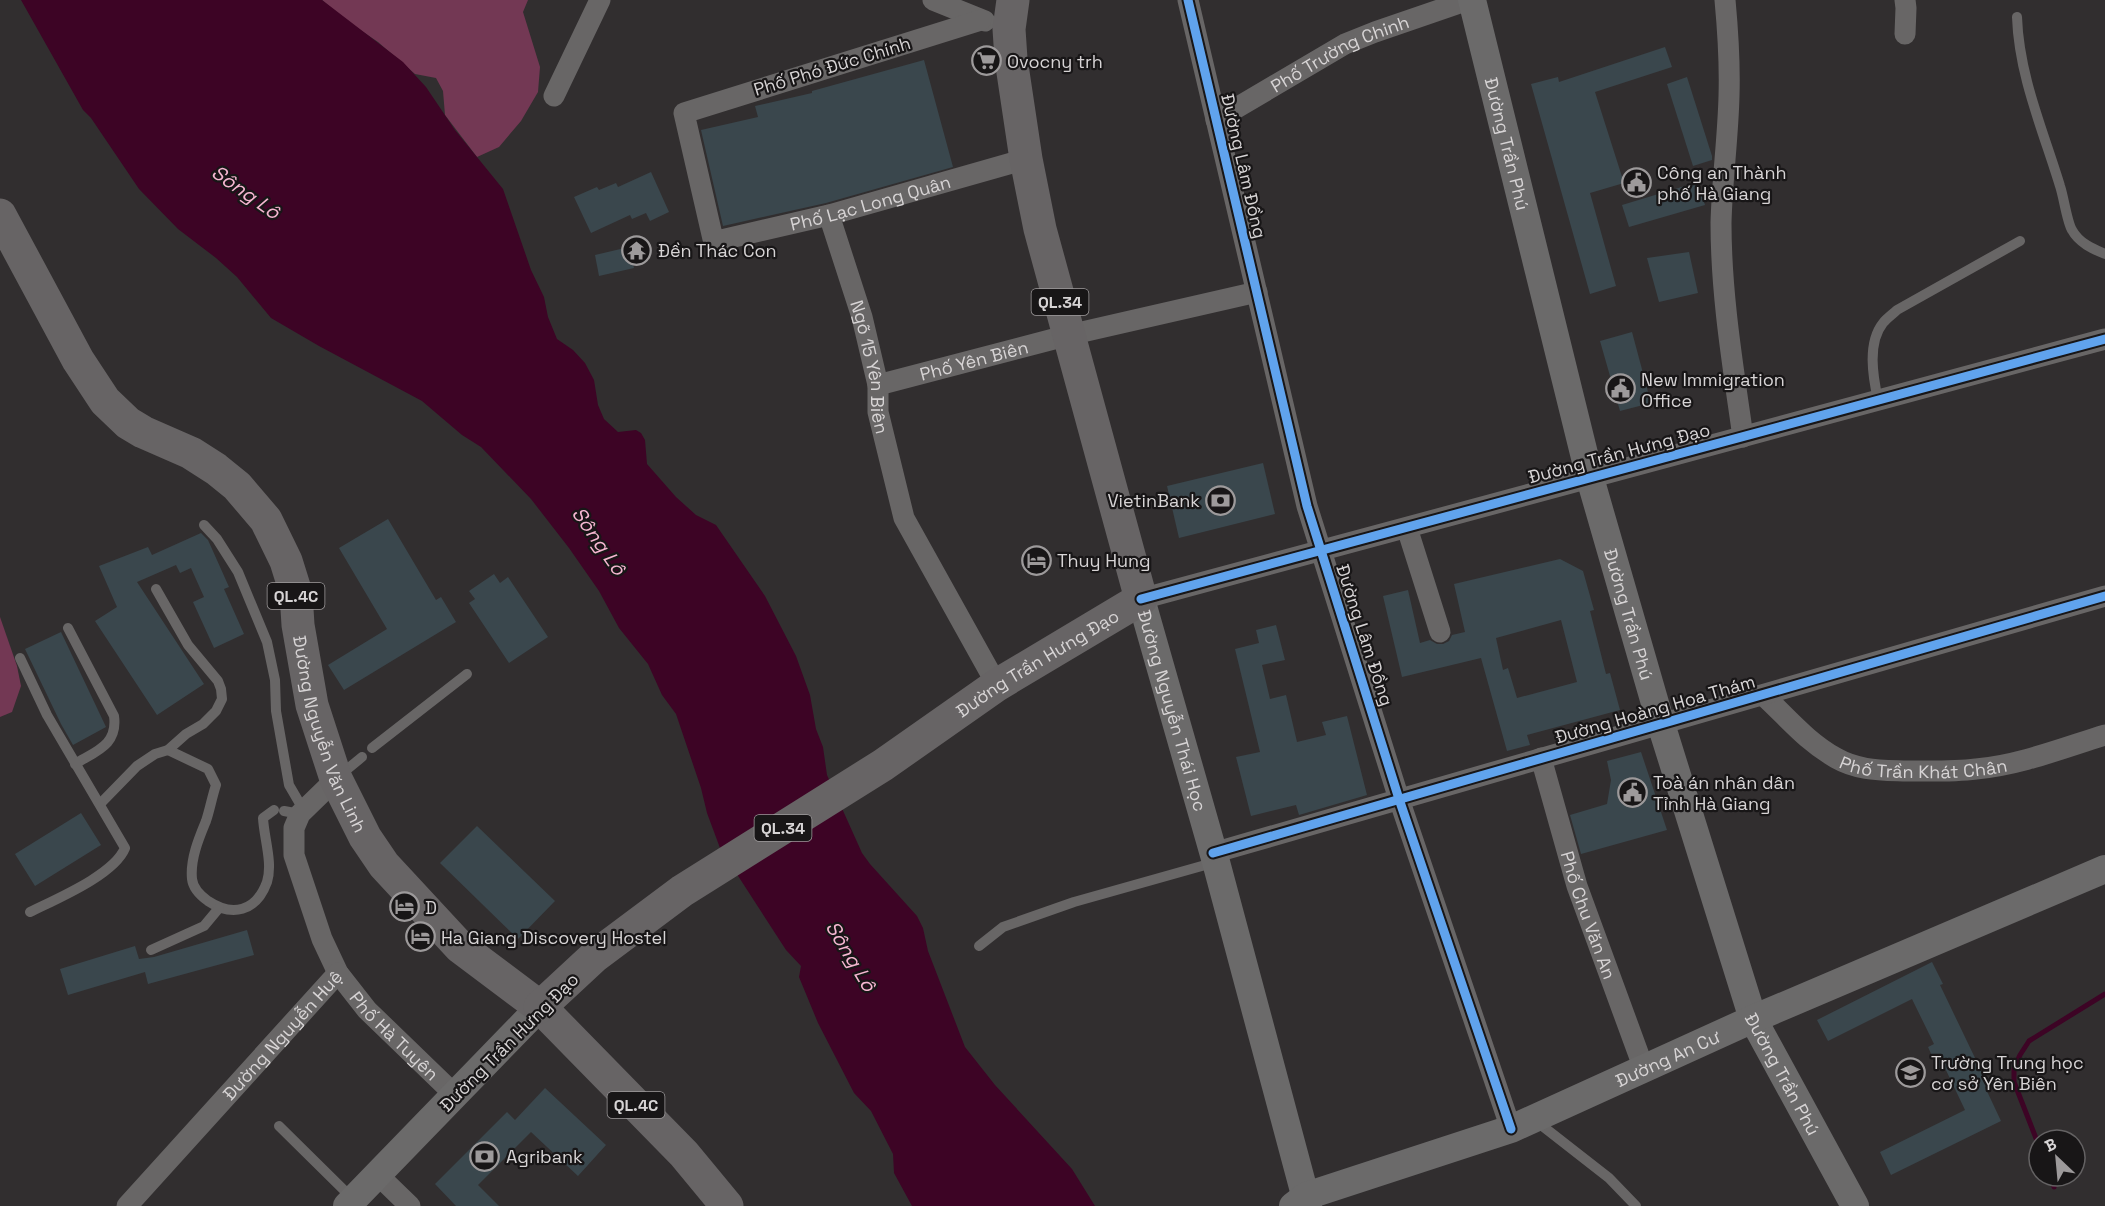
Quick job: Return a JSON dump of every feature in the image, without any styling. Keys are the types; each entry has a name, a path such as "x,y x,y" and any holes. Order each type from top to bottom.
{"highway":[{"name":"Đường Nguyễn Thái Học","path":"1001,16 1011,59 1026,159 1040,229 1141,599"},
{"name":"Đường Nguyễn Văn Linh","path":"0,215 78,360 105,400 128,423 191,453 216,469 237,486 266,520 286,561 296,592 298,625 312,705 336,779 365,837 384,865 460,947 540,1007"},
{"name":"Đường Trần Hưng Đạo","path":"540,1007 595,956 682,891 883,765 998,685 1141,599"},
{"name":"QL.4C","path":"540,1007 684,1154 727,1206"}],"main road":[{"name":"Đường Trần Phú","path":"1470,0 1590,478 1661,724 1753,1019 1855,1206"},
{"name":"Đường Nguyễn Thái Học","path":"1141,599 1215,857 1302,1203"},
{"name":"Đường An Cư","path":"1302,1203 1522,1124 1753,1019 2105,869"},
{"name":"Đường Trần Hưng Đạo","path":"350,1203 540,1007"}],"street":[{"path":"554,96 600,0"},
{"path":"933,0 1001,16"},
{"name":"Đường Lâm Đồng","path":"1188,0 1307,506 1400,799 1522,1124"},
{"name":"Phố Trường Chinh","path":"1216,120 1345,44 1470,0"},
{"path":"1725,0 1729,37 1730,96 1721,222 1723,283 1743,437"},
{"path":"1905,0 1905,34"},
{"name":"Phố Phó Đức Chính","path":"714,240 684,113 1001,16"},
{"name":"Phố Lạc Long Quân","path":"714,240 830,215 1026,159"},
{"name":"Ngõ 15 Yên Biên","path":"830,215 862,317 878,385 878,412 904,518 998,685"},
{"name":"Phố Yên Biên","path":"878,385 1070,335 1257,292"},
{"name":"Đường Trần Hưng Đạo","path":"1141,599 2105,339"},
{"path":"1407,528 1440,632"},
{"name":"Đường Hoàng Hoa Thám","path":"1215,857 1400,799 2105,596"},
{"name":"Phố Trần Khát Chân","path":"1763,694 1805,738 1836,758 1858,768 1924,771 1976,769 2017,762 2105,735"},
{"name":"Phố Chu Văn An","path":"1541,758 1576,885 1644,1069"},
{"path":"290,811 336,779"},
{"name":"Đường Nguyễn Huệ","path":"128,1206 338,973 322,939 294,855 294,828 290,811"},
{"name":"Phố Hà Tuyên","path":"338,973 367,1010 455,1095"},
{"path":"378,1175 410,1206"}],"lane":[{"path":"2017,17 2026,83 2065,200 2070,228 2076,237 2091,248 2105,254"},
{"path":"1878,400 1874,384 1873,355 1877,335 1883,323 1897,310 2020,241"},
{"path":"168,750 208,770 216,785 199,836 192,882 198,891 219,908 235,911 247,908 263,889 269,868 263,818 290,811 290,785 276,711 275,680 267,642 238,572 217,539 204,525"},
{"path":"100,804 136,766 154,754 168,750 216,711 222,699 218,681 188,645 156,590"},
{"path":"68,628 114,716 115,726 112,739 75,764"},
{"path":"20,658 47,715 125,848 121,857 87,883 30,912"},
{"path":"372,748 467,674"},
{"path":"336,779 362,757"},
{"path":"979,946 1003,927 1215,857"},
{"path":"151,950 204,926 219,908"},
{"path":"1522,1124 1609,1178 1636,1206"},
{"path":"279,1126 350,1203"}],"shaded area":[{"path":"322,0 528,0 523,12 540,67 538,92 521,121 499,147 477,157 445,115 443,91 436,78 415,74 378,42 347,21"},
{"path":"0,617 17,666 21,686 12,712 0,717"}],"water":[{"name":"Sông Lô","path":"21,0 322,0 403,62 426,87 455,130 503,189 531,270 544,297 548,317 557,339 573,350 585,363 594,380 598,405 604,419 618,432 636,430 641,433 645,440 647,464 676,497 696,515 716,525 765,596 796,656 810,695 816,729 823,747 827,775 862,853 917,916 965,1047 995,1085 1072,1169 1095,1206 912,1206 894,1173 893,1154 871,1111 854,1093 818,1023 799,977 801,966 786,950 720,848 676,714 662,695 648,664 619,628 599,591 569,548 531,499 481,447 462,435 422,401 271,318 237,277 178,229 139,189 91,118 83,110"}],"building":[{"path":"1665,47 1672,67 1595,92 1624,183 1590,193 1616,286 1590,294 1531,84 1558,77 1559,82"},
{"path":"924,60 953,167 826,203 723,226 701,130 758,117 755,106 812,93 812,91"},
{"path":"1687,77 1712,156 1712,160 1693,166 1667,84"},
{"path":"651,172 669,212 650,221 646,213 632,219 630,215 591,233 574,197 597,187 599,190 616,183 618,187"},
{"path":"1698,182 1705,205 1629,227 1622,205"},
{"path":"629,247 634,268 599,276 595,255"},
{"path":"1689,252 1698,293 1659,302 1647,258"},
{"path":"1632,332 1651,403 1620,411 1600,341"},
{"name":"VietinBank","path":"1263,463 1275,514 1179,538 1167,486"},
{"path":"388,519 436,600 441,597 456,622 344,690 328,665 387,629 339,548"},
{"path":"201,533 208,540 229,587 224,589 244,634 214,648 193,602 204,597 191,568 180,573 176,565 137,582 204,684 157,715 95,621 117,607 99,566 148,547 152,555"},
{"path":"1560,559 1583,571 1594,610 1590,611 1606,674 1610,673 1620,710 1527,735 1530,745 1507,751 1481,658 1402,677 1383,596 1408,590 1420,643 1430,640 1443,644 1449,641 1452,635 1465,632 1454,584","holes":["1561,620 1577,682 1517,698 1508,668 1503,670 1496,638"]},
{"path":"494,574 500,583 508,577 548,637 509,663 469,603 475,599 469,591"},
{"path":"1276,625 1285,660 1262,665 1270,699 1286,695 1297,742 1326,735 1322,722 1347,716 1367,795 1299,815 1296,805 1251,816 1236,757 1260,752 1235,649 1259,643 1256,630"},
{"path":"61,632 106,727 73,745 25,649"},
{"name":"Toà án nhân dân Tỉnh Hà Giang","path":"1641,752 1667,830 1581,854 1570,815 1607,804 1611,780 1607,761"},
{"path":"81,813 101,845 35,886 15,854"},
{"path":"477,826 555,901 518,939 440,863"},
{"path":"247,930 254,955 148,984 145,972 68,995 60,969 135,946 139,959 154,957"},
{"path":"1932,962 1943,984 1940,985 1988,1085 1985,1087 2001,1121 1891,1175 1880,1152 1965,1110 1944,1066 1938,1069 1928,1047 1934,1044 1912,999 1828,1041 1817,1020"},
{"path":"545,1088 606,1145 578,1176 531,1132 478,1185 499,1206 456,1206 435,1184 507,1112 515,1120"}],"waterway":[{"path":"2032,1128 2014,1082 2014,1068 2020,1055 2029,1041 2105,994"}],"cycle path":[{"path":"1188,0 1307,506 1399,799 1511,1129"},
{"path":"1141,599 2105,339"},
{"path":"1213,853 2105,596"}],"place":[{"name":"Ovocny trh","path":"986,61"},
{"name":"Công an Thành phố Hà Giang","path":"1636,182"},
{"name":"Đền Thác Con","path":"637,250"},
{"name":"New Immigration Office","path":"1620,389"},
{"name":"VietinBank","path":"1221,500"},
{"name":"Thuy Hung","path":"1036,560"},
{"name":"Toà án nhân dân Tỉnh Hà Giang","path":"1632,792"},
{"name":"D","path":"404,907"},
{"name":"Ha Giang Discovery Hostel","path":"420,937"},
{"name":"Trường Trung học cơ sở Yên Biên","path":"1910,1072"},
{"name":"Agribank","path":"485,1156"}]}
